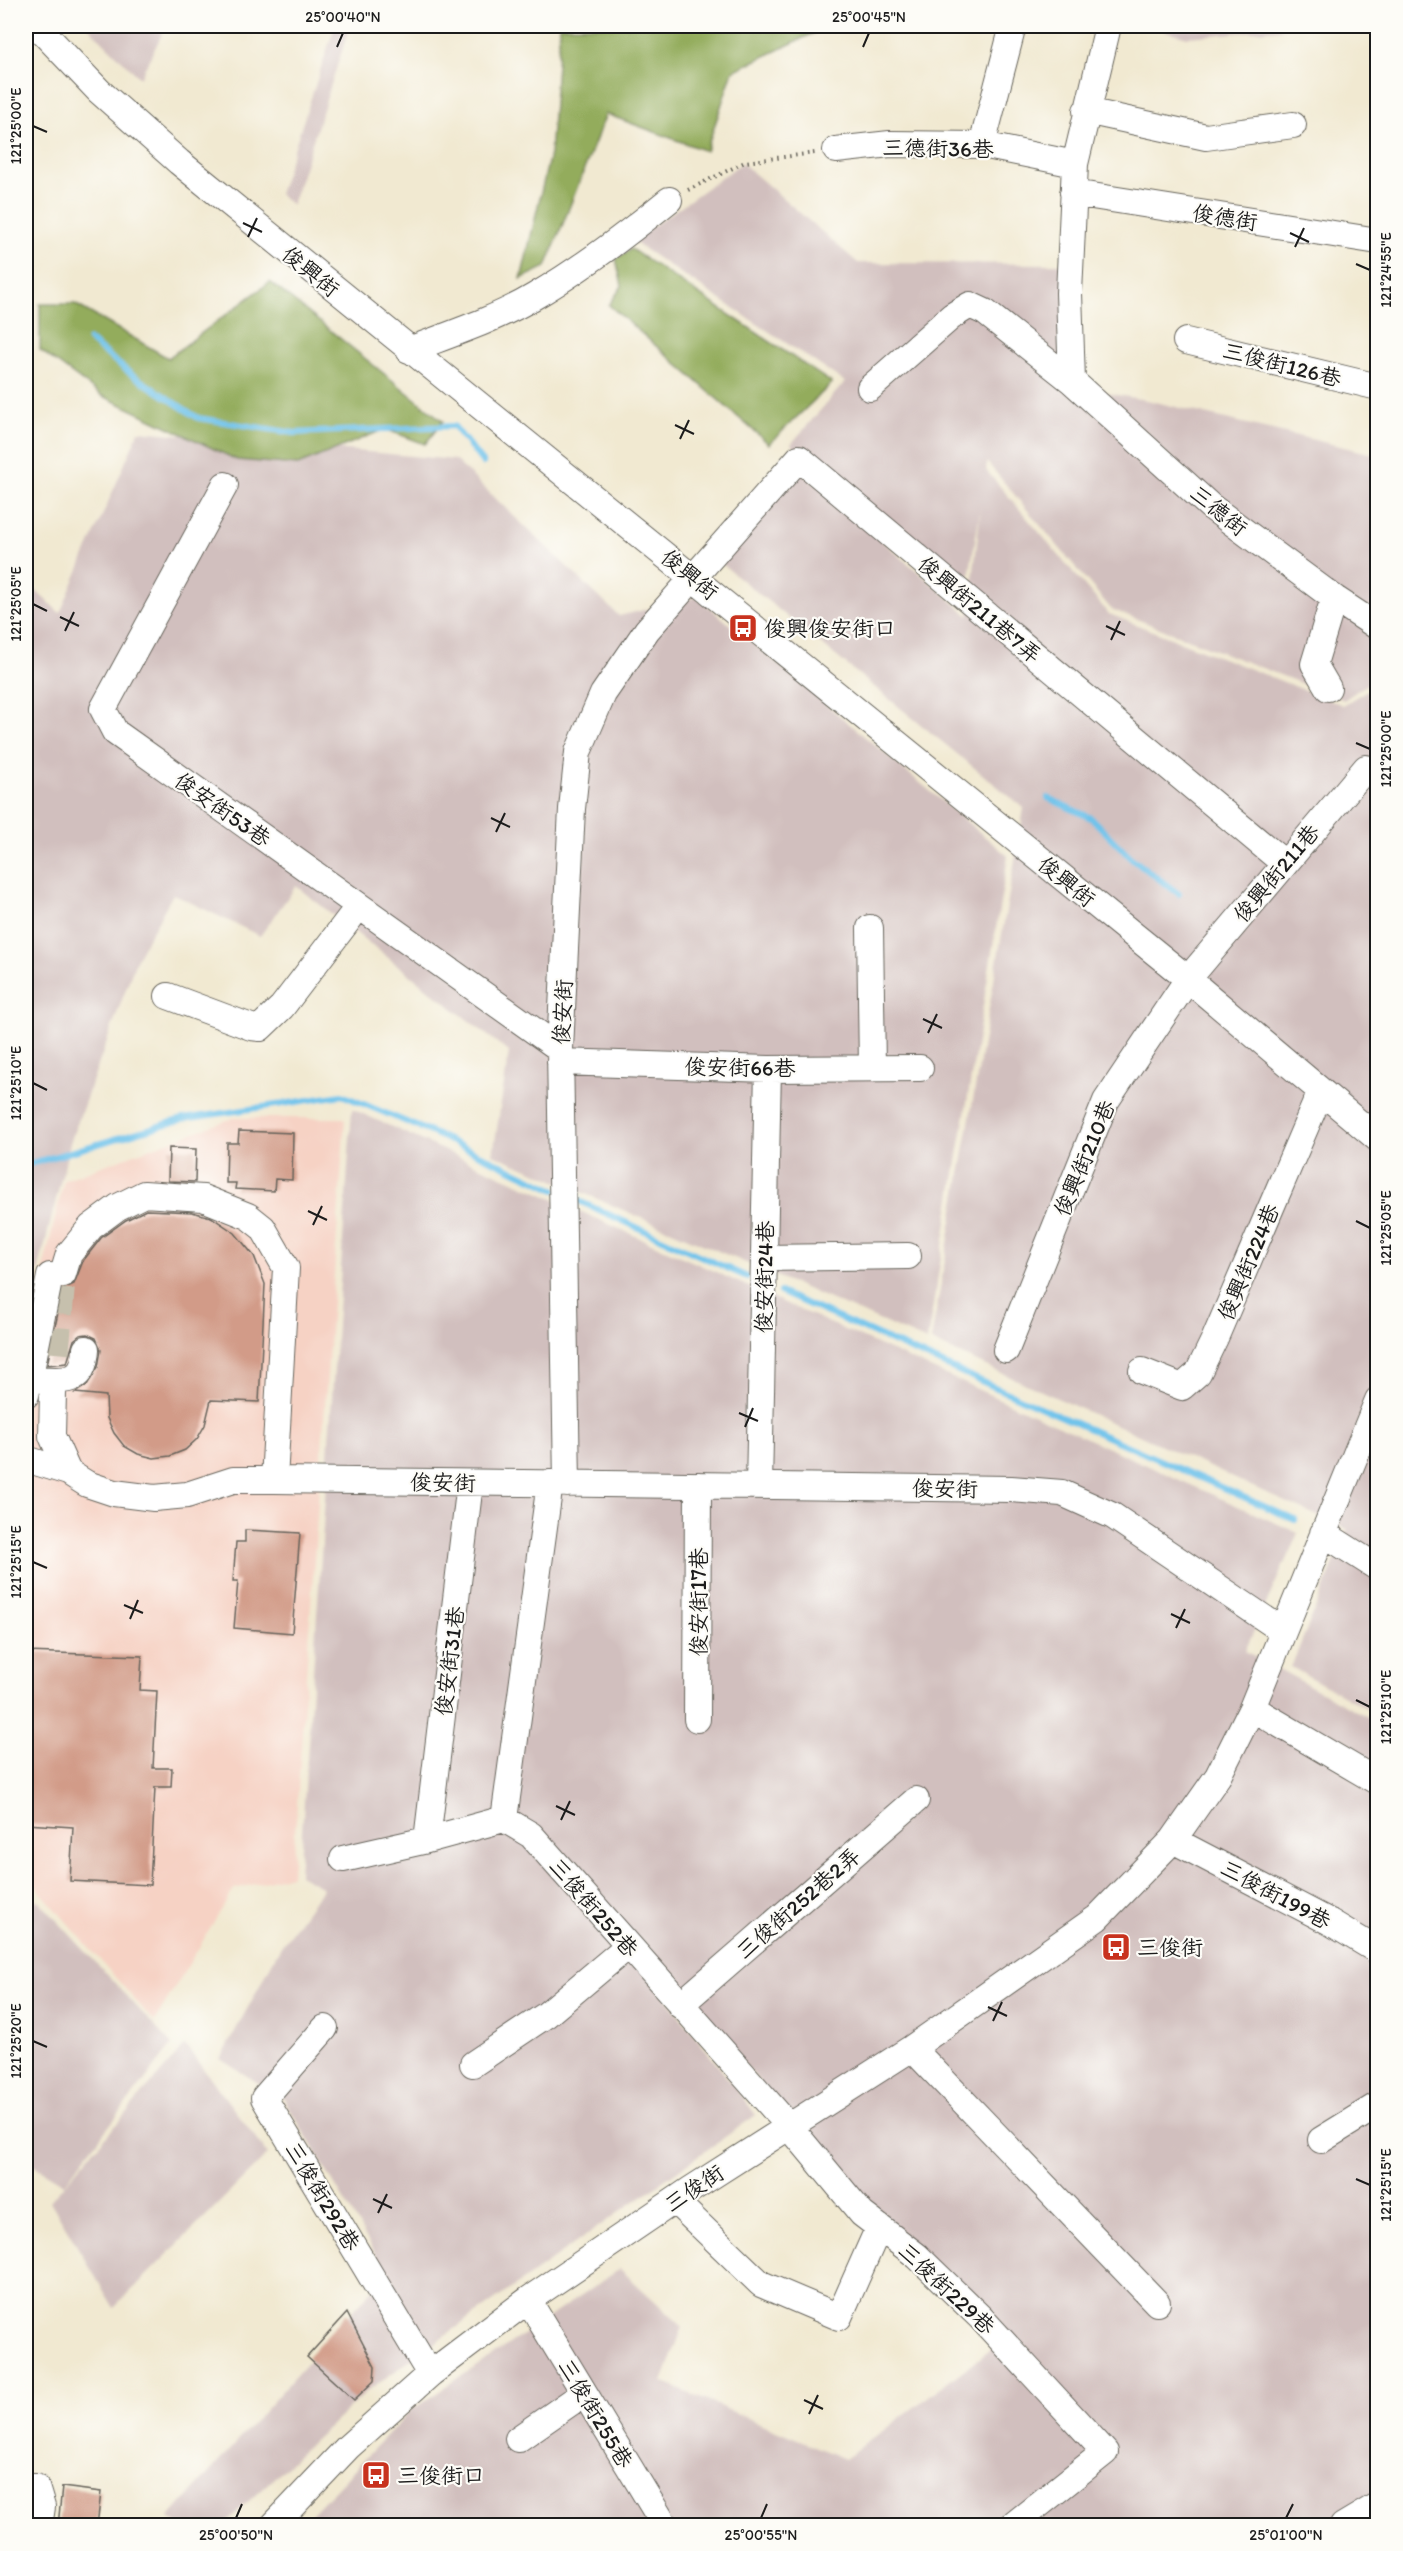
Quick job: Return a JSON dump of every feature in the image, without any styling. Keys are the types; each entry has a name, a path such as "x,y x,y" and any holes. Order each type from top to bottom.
{"street":[{"name":"俊興街","path":"37,26 99,91 178,162 693,576 1188,979 1377,1139"},
{"path":"982,145 1013,26"},
{"path":"1072,381 1069,294 1075,164 1108,26"},
{"path":"1086,111 1206,137 1293,125"},
{"name":"三德街36巷","path":"836,150 890,144 982,145 1075,164"},
{"name":"俊德街","path":"1073,193 1377,241"},
{"path":"409,350 533,297 607,250 669,200"},
{"name":"三德街","path":"870,388 952,316 970,305 985,312 1072,381 1210,506 1377,627"},
{"name":"三俊街126巷","path":"1186,340 1377,387"},
{"name":"俊興街211巷7弄","path":"693,576 799,458 1284,863"},
{"name":"俊安街53巷","path":"225,485 103,709 115,732 359,906 560,1055"},
{"name":"俊安街","path":"558,1483 562,1193 560,1055 572,809 578,752 603,694 647,630 693,576"},
{"path":"1328,688 1314,664 1334,598"},
{"name":"俊興街211巷","path":"1188,979 1366,768"},
{"path":"168,996 251,1027 260,1028 282,1007 359,906"},
{"path":"870,928 872,1068"},
{"name":"俊興街210巷","path":"1006,1350 1106,1101 1188,979"},
{"name":"俊安街66巷","path":"560,1055 768,1069 920,1068"},
{"name":"俊安街24巷","path":"759,1486 768,1069"},
{"name":"俊興街224巷","path":"1142,1371 1182,1387 1198,1372 1220,1328 1321,1091"},
{"path":"86,1349 85,1363 80,1373 70,1380 27,1387 56,1275 69,1254 91,1227 118,1207 144,1194 203,1198 248,1216 263,1228 286,1268 274,1480"},
{"path":"764,1258 908,1256"},
{"path":"53,1392 52,1436 68,1472"},
{"name":"三俊街","path":"273,2526 348,2447 430,2374 528,2300 789,2126 912,2048 1097,1918 1173,1840 1218,1776 1252,1708 1377,1400"},
{"name":"俊安街","path":"26,1459 68,1472 87,1484 114,1494 154,1498 187,1495 233,1480 1011,1489 1062,1493 1113,1516 1283,1631"},
{"name":"俊安街31巷","path":"427,1840 470,1483"},
{"path":"343,1859 427,1840 504,1819 558,1483"},
{"name":"俊安街17巷","path":"697,1719 698,1485"},
{"path":"1323,1533 1377,1568"},
{"path":"1252,1708 1377,1782"},
{"name":"三俊街252巷2弄","path":"680,2005 916,1800"},
{"name":"三俊街252巷","path":"504,1819 531,1835 789,2126"},
{"name":"三俊街199巷","path":"1173,1840 1330,1922 1377,1951"},
{"path":"473,2064 546,2015 628,1946"},
{"name":"三俊街292巷","path":"325,2028 264,2098 430,2374"},
{"path":"912,2048 1157,2303"},
{"path":"1321,2140 1377,2105"},
{"name":"三俊街229巷","path":"789,2126 862,2214 917,2256 981,2318 1105,2452 1012,2526"},
{"path":"675,2201 761,2284 839,2318 879,2227"},
{"name":"三俊街255巷","path":"528,2300 665,2526"},
{"path":"518,2439 583,2394"},
{"path":"26,2487 36,2487 42,2506 39,2526"},
{"path":"1343,2526 1377,2505"}],"path":[{"path":"669,200 745,162 836,150"}],"shaded area":[{"path":"87,26 166,26 140,78"},
{"path":"335,26 350,26 292,205 279,194"},
{"path":"1146,26 1312,26 1188,37"},
{"path":"742,163 858,263 1065,264 1068,386 1151,401 1377,455 1377,677 1344,700 1111,609 987,462 986,470 1109,614 1343,705 1377,684 1377,1714 1291,1667 1348,1530 931,1341 1024,808 717,560 801,471 969,616 981,506 967,588 791,444 845,382 632,241"},
{"path":"139,431 455,460 619,616 697,597 1008,856 927,1341 493,1154 509,1052 296,886 260,936 173,894 137,958 70,1143 26,1320 26,582 60,613"},
{"path":"352,1109 1298,1533 1245,1651 1377,1722 1377,2525 301,2525 410,2411 620,2269 683,2327 662,2382 845,2459 1001,2342 774,2098 539,1834 756,2115 370,2389 223,2525 179,2525 169,2518 387,2273 284,2099 220,2059 280,1948 323,1888 299,1875"},
{"path":"233,1118 345,1118 292,1875 234,1889 154,2022 26,1875 26,1341 64,1180"},
{"path":"26,1899 39,1901 172,2045 64,2184 26,2161"},
{"path":"185,2045 268,2154 114,2308 50,2201"}],"green space":[{"path":"560,26 810,26 816,32 733,71 706,151 606,114 546,267 521,279 550,154"},
{"path":"631,249 832,383 769,444 609,305 622,286 616,259"},
{"path":"270,282 443,421 425,444 385,429 298,465 237,460 101,395 40,350 40,304 75,304 168,358"}],"building":[{"path":"239,1131 293,1133 292,1180 275,1179 274,1191 235,1189 236,1183 226,1183 227,1143 238,1143"},
{"path":"169,1148 196,1149 195,1182 168,1181"},
{"path":"146,1210 192,1212 211,1217 235,1233 254,1256 265,1284 259,1402 211,1400 205,1425 197,1439 185,1450 170,1456 154,1458 138,1454 124,1446 114,1433 107,1418 106,1396 75,1393 87,1385 98,1367 101,1350 96,1338 87,1334 80,1335 74,1340 67,1363 47,1365 63,1289 74,1284 83,1261 101,1238 126,1220"},
{"path":"245,1530 300,1533 292,1633 234,1628 238,1581 233,1581 236,1542 245,1542"},
{"path":"26,1652 142,1656 140,1690 157,1691 153,1768 172,1768 171,1787 155,1787 150,1885 70,1881 73,1827 26,1824"},
{"path":"347,2313 375,2367 374,2381 354,2400 307,2357"},
{"path":"62,2487 101,2492 97,2526 58,2526"}],"waterway":[{"path":"89,340 131,374 198,418 294,433 454,426 483,463"},
{"path":"1048,798 1091,818 1131,858 1179,894"},
{"path":"26,1165 183,1119 342,1095 433,1133 555,1190"},
{"path":"570,1197 747,1277"},
{"path":"780,1292 1295,1520"}],"tunnel":[{"path":"53,1392 63,1274"}],"place":[{"name":"俊興俊安街口","path":"743,628"},
{"name":"三俊街","path":"1116,1947"},
{"name":"三俊街口","path":"376,2475"}]}
